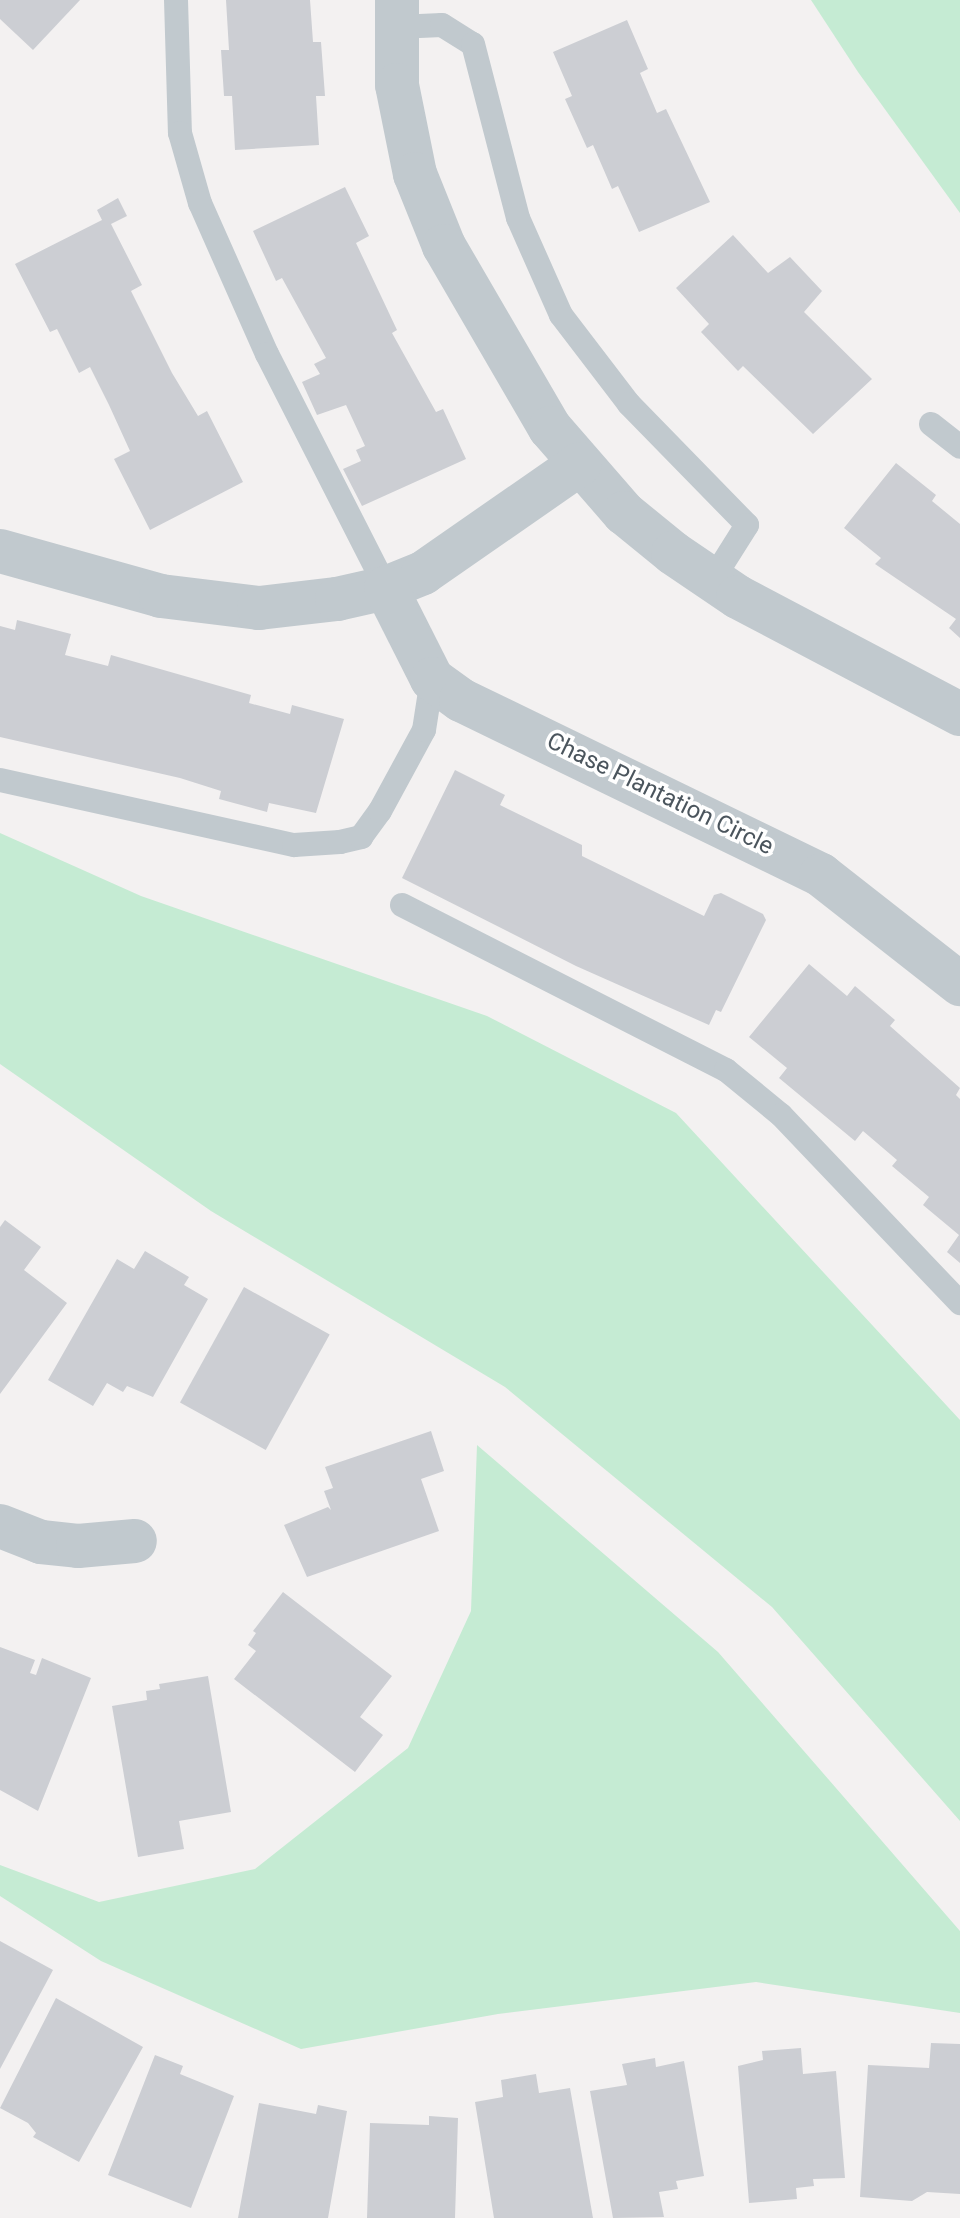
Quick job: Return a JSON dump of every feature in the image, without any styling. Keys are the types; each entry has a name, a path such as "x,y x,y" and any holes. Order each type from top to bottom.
{"street":[{"path":"397,13 397,85 415,174 444,246 493,337 580,464 624,513 713,579 960,714"},
{"path":"0,551 161,596 259,608 386,588 423,573 580,464"},
{"name":"Chase Plantation Circle","path":"386,588 432,679 461,700 821,875 960,984"},
{"path":"0,1526 41,1542 78,1546 135,1541"}],"lane":[{"path":"176,0 180,133 200,203 267,354 386,588"},
{"path":"397,13 442,25 473,44 518,218 561,315 629,404 747,525 713,579"},
{"path":"931,424 960,447"},
{"path":"0,780 294,845 340,842 361,837 380,811 424,730 432,679"},
{"path":"402,905 726,1070 781,1115 960,1303"}],"green space":[{"path":"811,0 960,0 960,213 858,72"},
{"path":"0,833 141,896 487,1016 676,1113 960,1420 960,1821 772,1607 505,1387 211,1211 0,1064"},
{"path":"477,1445 718,1652 960,1931 960,2013 756,1982 498,2014 301,2049 101,1961 0,1896 0,1865 99,1902 255,1869 408,1748 471,1611"}],"building":[{"path":"0,0 80,0 33,50 0,19"},
{"path":"226,0 310,0 313,42 321,42 325,96 316,96 319,145 235,150 232,96 224,96 221,50 229,50"},
{"path":"627,20 648,69 640,73 657,113 666,109 710,202 639,232 618,186 612,189 593,145 587,148 565,99 572,96 553,52"},
{"path":"345,187 369,236 356,243 397,330 392,333 436,412 443,409 466,459 362,506 343,469 361,461 356,450 365,446 346,405 317,415 302,382 320,374 314,364 326,358 282,278 276,281 253,231"},
{"path":"118,198 127,216 111,224 142,285 131,291 172,373 198,416 207,411 243,482 150,530 114,459 130,451 90,367 79,373 57,329 50,332 15,264 102,220 97,210"},
{"path":"733,235 768,273 790,257 822,291 804,312 872,379 813,434 743,366 738,371 701,332 709,324 676,288"},
{"path":"896,463 936,495 932,501 960,524 960,638 949,628 956,619 875,564 881,558 844,528"},
{"path":"17,620 71,634 65,655 108,666 111,655 251,695 249,703 290,714 292,705 344,719 316,813 269,803 267,812 219,799 221,791 180,778 0,737 0,626 15,630"},
{"path":"455,770 505,795 500,805 582,845 582,856 704,916 714,895 721,893 763,914 766,920 721,1012 716,1010 709,1025 576,966 402,878"},
{"path":"809,964 847,996 855,986 895,1020 890,1026 960,1088 956,1095 960,1099 960,1263 947,1252 959,1235 923,1205 929,1197 892,1166 897,1160 863,1131 855,1141 779,1078 787,1068 749,1037"},
{"path":"5,1220 41,1247 24,1270 67,1303 0,1394 0,1227"},
{"path":"145,1251 189,1277 184,1285 208,1299 153,1397 127,1386 123,1392 107,1383 93,1406 48,1380 117,1259 134,1269"},
{"path":"244,1287 330,1335 266,1450 180,1402"},
{"path":"431,1431 444,1471 421,1479 439,1531 307,1577 284,1525 328,1507 331,1510 324,1491 333,1488 325,1467"},
{"path":"283,1592 392,1676 360,1717 383,1735 355,1772 234,1679 256,1651 248,1645 256,1633 253,1631"},
{"path":"0,1647 35,1660 30,1673 36,1675 42,1658 91,1678 38,1811 0,1790"},
{"path":"208,1676 231,1812 179,1821 184,1849 138,1857 112,1706 147,1700 146,1691 160,1689 159,1684"},
{"path":"0,1941 53,1970 0,2069"},
{"path":"56,1998 143,2047 79,2162 33,2137 36,2133 28,2123 0,2108"},
{"path":"931,2043 960,2044 960,2194 927,2192 912,2201 860,2197 868,2065 929,2068"},
{"path":"801,2048 803,2074 836,2071 845,2178 813,2179 814,2186 796,2188 797,2199 749,2203 738,2066 763,2060 762,2051"},
{"path":"155,2055 183,2066 180,2074 234,2096 191,2208 108,2175"},
{"path":"655,2058 656,2067 684,2061 704,2176 676,2181 678,2189 659,2192 664,2217 613,2218 590,2091 627,2085 622,2064"},
{"path":"536,2074 539,2093 570,2088 593,2218 494,2218 475,2102 503,2097 501,2080"},
{"path":"259,2103 316,2114 318,2105 347,2111 328,2218 238,2218"},
{"path":"429,2116 458,2118 455,2218 367,2218 370,2123 429,2125"}]}
